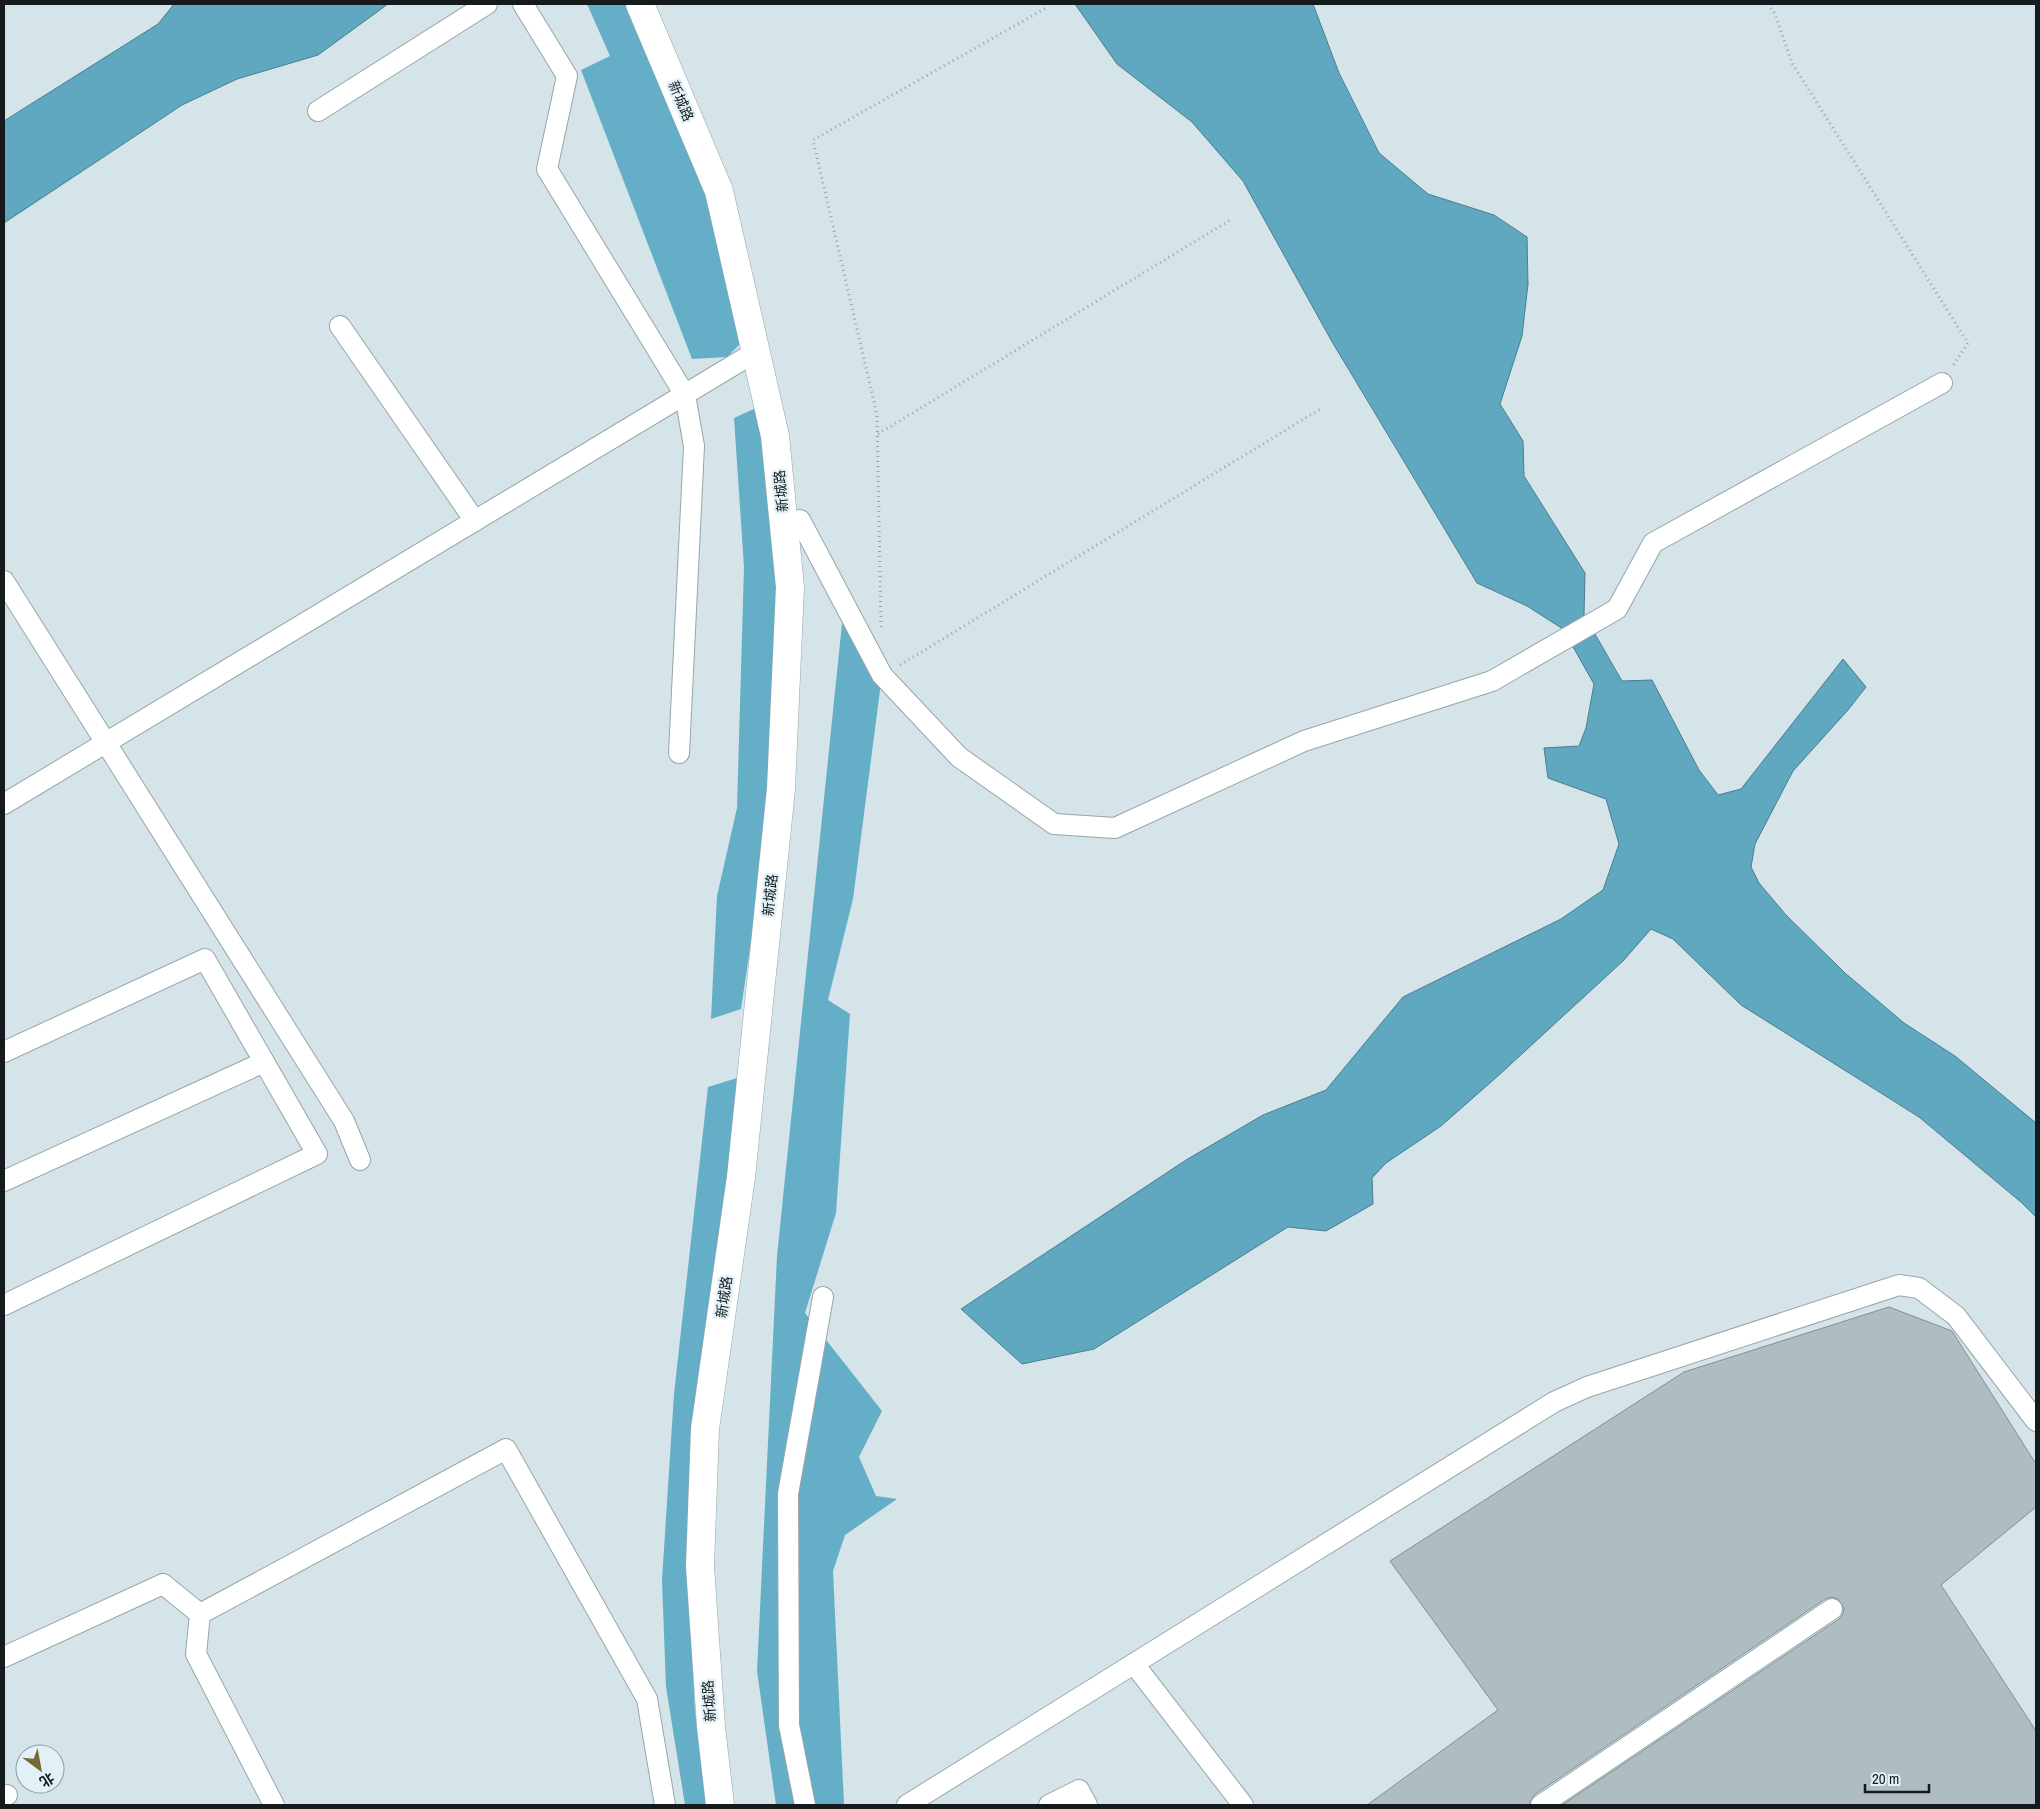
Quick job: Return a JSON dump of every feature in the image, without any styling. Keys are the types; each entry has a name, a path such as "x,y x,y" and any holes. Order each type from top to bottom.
{"main road":[{"name":"新城路","path":"640,4 719,191 776,436 790,587 780,789 740,1177 705,1429 700,1566 711,1727 720,1805"},
{"name":"新城路","path":"659,4 735,186 792,433 807,587 797,790 757,1179 722,1430 717,1565 728,1726 737,1805"}],"street":[{"path":"318,111 487,4"},
{"path":"523,4 567,76 547,169 685,395 694,446 679,753"},
{"path":"340,326 475,521"},
{"path":"4,804 757,351"},
{"path":"800,520 882,675 959,756 1054,824 1115,828 1304,741 1492,681 1617,609 1653,543 1942,382"},
{"path":"4,582 344,1121 360,1160"},
{"path":"4,1052 205,959 317,1154 4,1305"},
{"path":"4,1181 264,1062"},
{"path":"907,1805 1554,1402 1587,1386 1900,1285 1919,1288 1956,1316 2036,1421"},
{"path":"805,1805 789,1725 788,1494 823,1297"},
{"path":"200,1614 506,1449 647,1699 665,1805"},
{"path":"4,1657 163,1584 200,1614"},
{"path":"1541,1805 1832,1609"},
{"path":"200,1614 196,1654 274,1805"},
{"path":"1134,1664 1243,1805"},
{"path":"1049,1805 1079,1790 1087,1805"}],"path":[{"path":"1768,4 1775,14 1792,63 1968,343 1942,382"},
{"path":"882,637 877,415 813,140 1046,8"},
{"path":"877,434 1232,219"},
{"path":"882,675 1322,408"}],"shaded area":[{"path":"174,4 388,4 318,55 237,79 182,105 4,223 4,121 158,24"},
{"path":"587,4 626,4 703,186 742,342 727,357 692,359 581,70 610,56"},
{"path":"1075,4 1313,4 1339,73 1379,153 1428,194 1494,215 1527,237 1528,284 1522,336 1500,404 1523,441 1524,476 1585,573 1584,615 1622,681 1652,680 1699,770 1718,795 1741,789 1843,659 1866,687 1848,710 1793,771 1755,844 1751,867 1759,883 1786,915 1845,973 1904,1023 1955,1056 2036,1123 2036,1217 2022,1203 1919,1117 1741,1005 1673,939 1651,929 1623,961 1499,1075 1441,1126 1386,1163 1372,1178 1373,1204 1326,1231 1288,1227 1094,1349 1022,1364 961,1309 1186,1160 1263,1115 1326,1090 1403,997 1561,919 1603,890 1619,844 1606,799 1548,778 1544,748 1579,746 1586,728 1594,684 1563,629 1527,606 1477,583 1331,340 1243,181 1192,122 1117,64"},
{"path":"756,408 765,453 779,606 766,815 756,908 741,1009 711,1019 717,896 737,808 744,567 734,418"},
{"path":"844,604 882,675 853,899 828,1000 850,1014 836,1213 805,1313 882,1411 859,1457 876,1496 897,1499 845,1535 833,1571 844,1805 776,1805 757,1671 777,1256"},
{"path":"737,1078 690,1614 695,1711 708,1805 685,1805 666,1687 662,1580 674,1394 708,1087"}],"building":[{"path":"1889,1307 1952,1331 2036,1464 2036,1507 1941,1585 2036,1731 2036,1805 1562,1805 1839,1619 1843,1614 1844,1608 1838,1599 1832,1597 1825,1599 1534,1795 1529,1805 1367,1805 1498,1710 1390,1561 1684,1372"}]}
